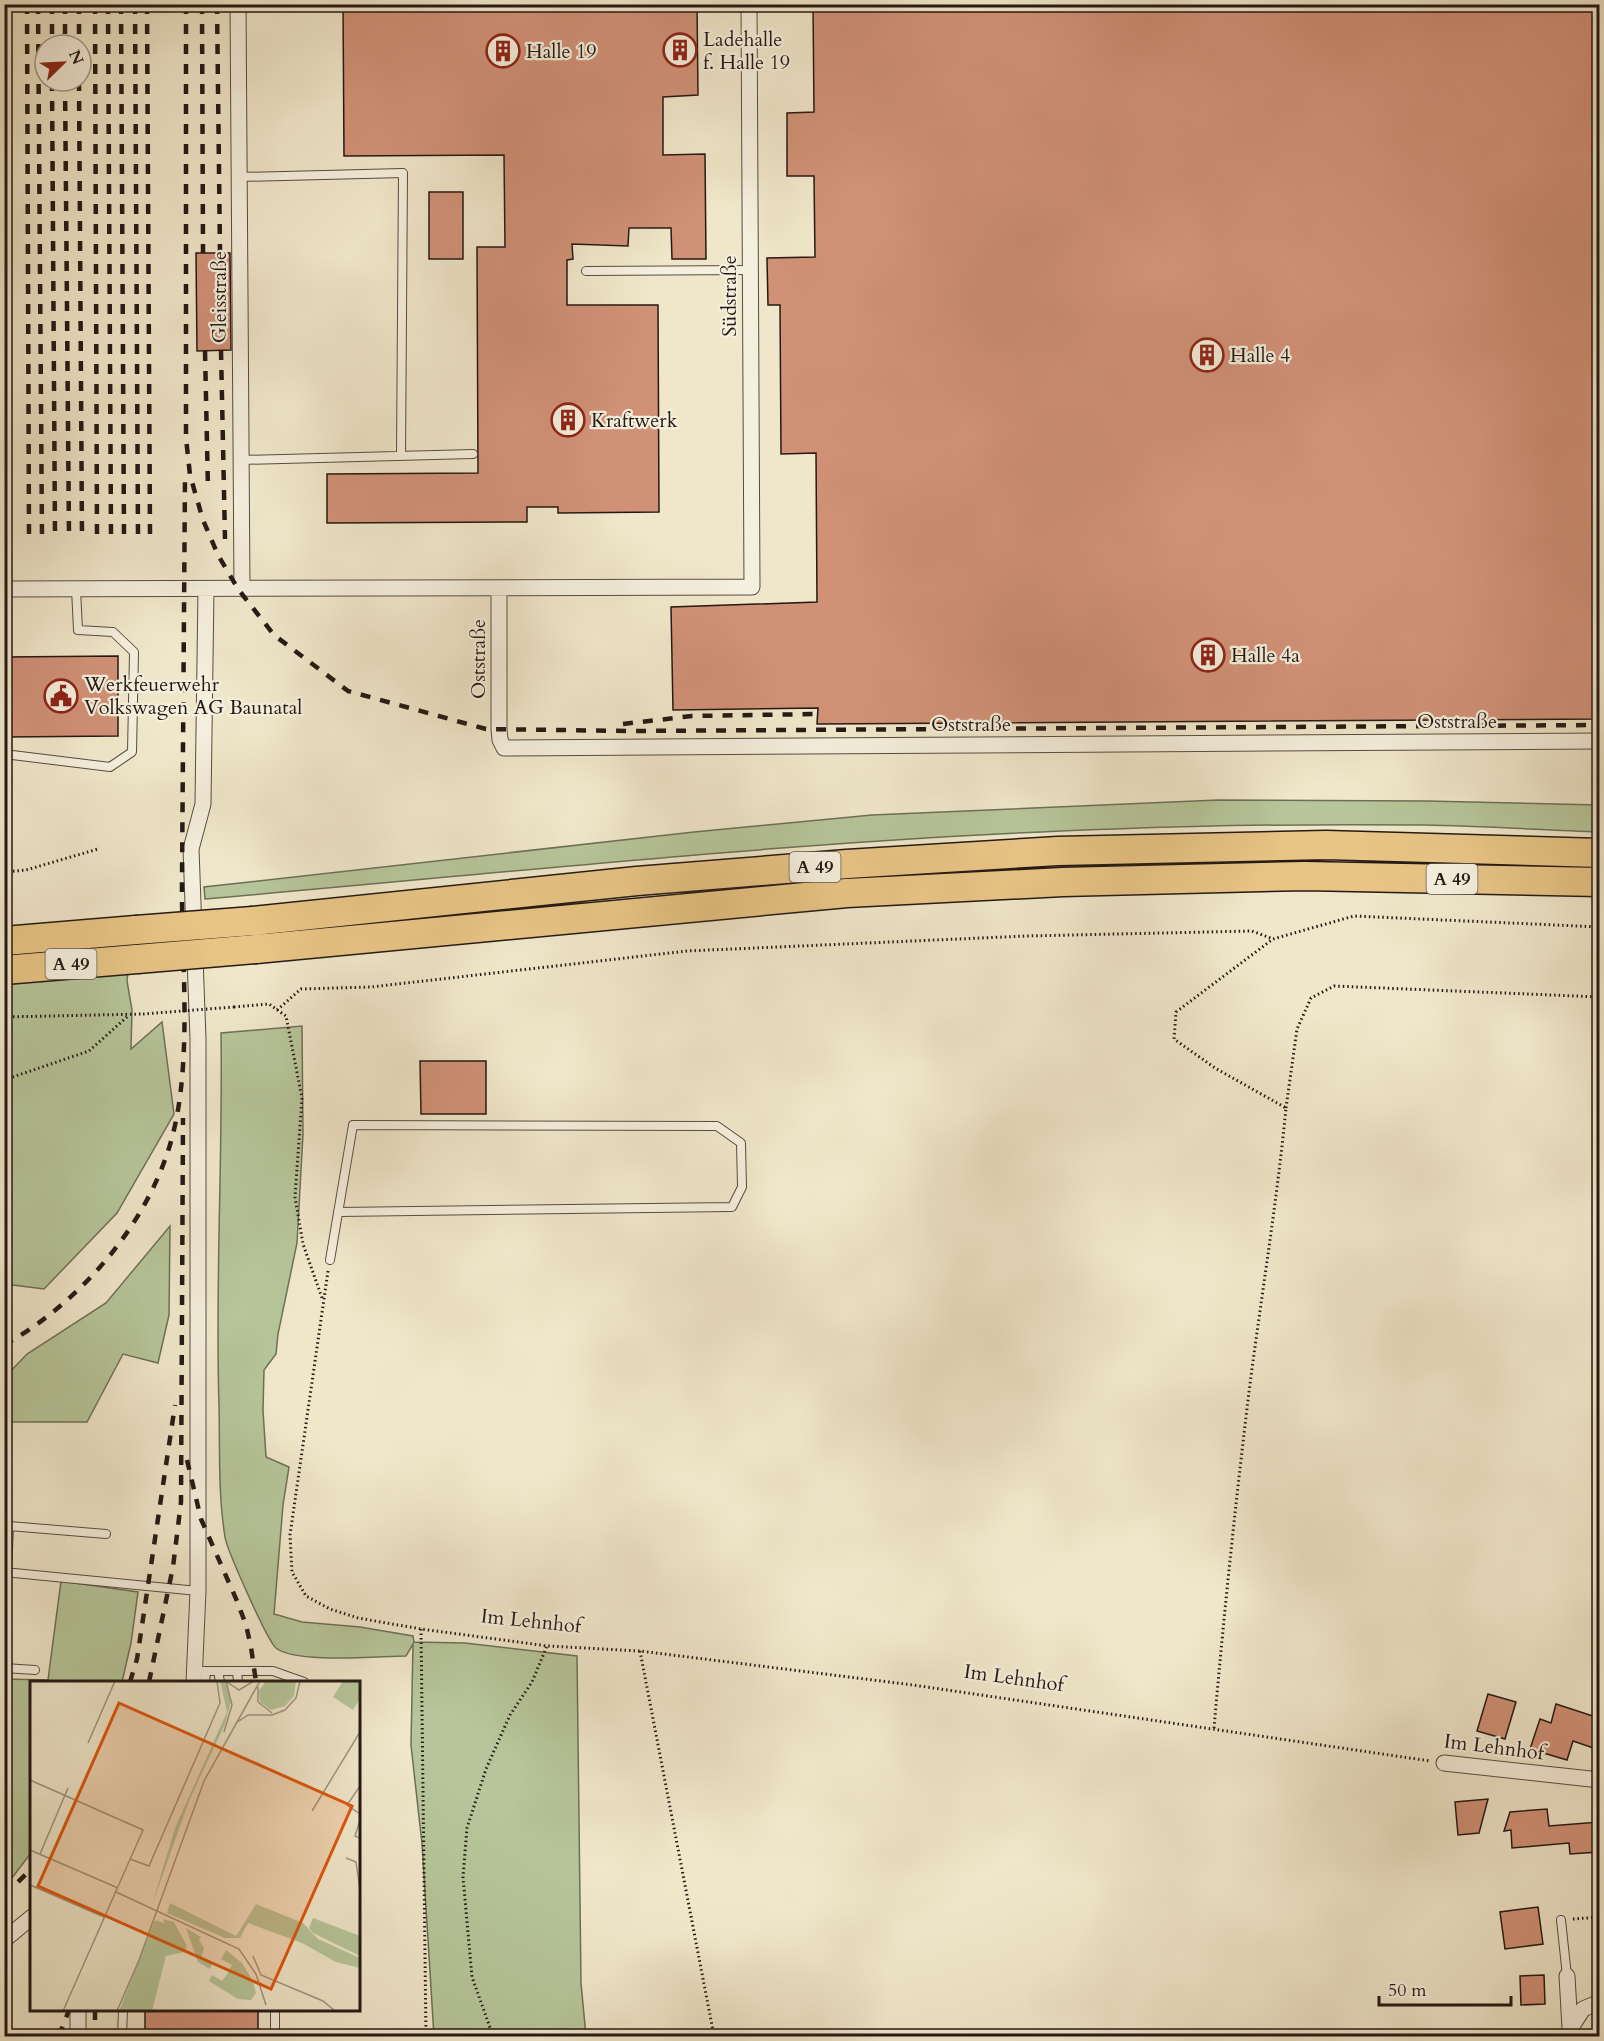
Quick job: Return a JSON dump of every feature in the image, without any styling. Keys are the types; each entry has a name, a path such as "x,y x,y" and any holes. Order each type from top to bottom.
{"highway":[{"name":"A 49","path":"4,941 253,921 648,880 847,864 1058,851 1326,845 1599,853"},
{"name":"A 49","path":"4,970 256,949 847,893 1063,882 1305,876 1599,882"}],"street":[{"name":"Gleisstraße","path":"238,4 242,590"},
{"name":"Südstraße","path":"499,588 752,587 749,4"},
{"path":"4,589 499,588"},
{"name":"Oststraße","path":"499,588 499,729 500,741 504,748 1599,741"},
{"path":"200,1677 198,1040 191,849 203,804 206,589"},
{"name":"Im Lehnhof","path":"1444,1763 1599,1780"},
{"path":"4,1940 30,1919"},
{"path":"1567,1976 1571,2032"},
{"path":"1571,2032 1583,2009 1599,2002"},
{"path":"78,2011 78,2037"}],"lane":[{"path":"239,177 403,173 401,456"},
{"path":"586,271 750,270"},
{"path":"241,460 474,454"},
{"path":"4,754 110,767 132,752 134,652 113,632 78,630 76,589"},
{"path":"330,1260 338,1212 353,1125 717,1126 741,1143 742,1187 732,1207 338,1212"},
{"path":"106,1534 9,1526 6,1572 198,1591"},
{"path":"4,1668 35,1670"},
{"path":"218,1671 220,1681"},
{"path":"200,1677 218,1671 273,1671 299,1681"},
{"path":"237,1671 238,1681"},
{"path":"1561,1920 1567,1976"},
{"path":"122,2037 123,2011"},
{"path":"274,2011 275,2037"}],"path":[{"path":"4,872 26,870 98,849"},
{"path":"1286,1108 1215,1068 1174,1039 1176,1012 1273,939 1354,916 1599,927"},
{"path":"277,1010 301,989 370,987 687,951 1026,936 1252,931 1273,939"},
{"path":"1214,1728 1229,1564 1260,1306 1278,1188 1286,1108 1297,1029 1311,998 1334,986 1599,997"},
{"path":"4,1017 128,1016 269,1004 286,1016 302,1098 295,1197 303,1244 322,1299"},
{"path":"4,1080 89,1051 128,1016"},
{"name":"Im Lehnhof","path":"330,1260 322,1299 290,1535 292,1572 306,1596 330,1609 358,1618 421,1629 548,1646 640,1651 913,1685 1444,1763"},
{"path":"421,1629 426,2037"},
{"path":"493,2037 472,1977 463,1877 467,1828 486,1769 505,1726 532,1682 548,1646"},
{"path":"640,1651 714,2037"}],"green space":[{"path":"1218,800 1599,805 1599,832 1446,826 1270,825 1001,834 887,840 659,858 205,899 204,887 694,832 872,815"},
{"path":"128,972 127,981 132,1010 131,1049 162,1022 174,1114 117,1213 44,1289 5,1284 5,982"},
{"path":"302,1026 303,1134 297,1243 276,1354 264,1370 263,1411 266,1457 289,1467 283,1505 274,1614 302,1622 360,1627 413,1636 414,1642 465,1643 577,1656 581,1983 586,2036 434,2036 422,1844 411,1745 413,1644 406,1656 358,1658 301,1656 276,1648 248,1594 225,1537 220,1488 218,1359 221,1033"},
{"path":"170,1226 169,1315 158,1363 123,1354 87,1422 9,1422 5,1448 5,1377 27,1354 106,1303"},
{"path":"61,1581 138,1592 131,1643 122,1681 30,1681 30,1854 5,1887 5,1679 48,1680"}],"building":[{"path":"343,4 697,4 698,95 663,97 663,155 705,154 706,259 672,259 671,228 629,228 628,246 572,244 573,259 567,260 567,305 658,305 659,512 558,513 558,507 527,507 527,522 327,523 327,474 478,473 477,247 505,247 504,155 344,156"},
{"name":"Halle 4","path":"813,4 1599,4 1599,719 817,724 818,708 673,710 671,607 817,602 816,453 781,454 780,305 768,305 767,258 815,257 814,176 787,176 787,113 814,112"},
{"path":"429,192 463,192 463,259 429,259"},
{"path":"196,253 230,253 231,350 197,351"},
{"name":"Werkfeuerwehr Volkswagen AG Baunatal","path":"118,656 118,736 4,737 4,657"},
{"path":"420,1061 486,1061 486,1114 421,1114"},
{"path":"1488,1694 1516,1702 1505,1739 1477,1731"},
{"path":"1556,1704 1599,1718 1599,1750 1573,1741 1567,1760 1530,1749 1540,1719 1551,1723"},
{"path":"1488,1799 1479,1833 1458,1835 1455,1802"},
{"path":"1547,1809 1549,1826 1599,1822 1599,1852 1570,1854 1569,1843 1512,1848 1511,1830 1504,1831 1510,1812"},
{"path":"1538,1907 1543,1944 1505,1949 1500,1912"},
{"path":"1544,1975 1545,2004 1521,2005 1520,1976"},
{"path":"145,2011 258,2011 258,2037 145,2037"}],"railway":[{"path":"27,4 29,537"},
{"path":"38,4 42,537"},
{"path":"52,4 52,33"},
{"path":"65,4 65,33"},
{"path":"79,4 79,33"},
{"path":"95,4 97,537"},
{"path":"108,4 111,536"},
{"path":"121,4 124,536"},
{"path":"135,4 138,536"},
{"path":"147,4 150,536"},
{"path":"186,4 186,438 190,475 203,520 218,555 238,589 274,635 348,691 486,729 630,731 1600,725"},
{"path":"202,4 203,253"},
{"path":"217,4 220,253"},
{"path":"52,93 55,537"},
{"path":"65,93 69,537"},
{"path":"79,93 82,537"},
{"path":"221,350 225,539"},
{"path":"205,351 208,490"},
{"path":"4,1345 31,1329 56,1310 102,1265 122,1240 154,1186 166,1157 175,1125 181,1092 185,1021 182,881 185,477"},
{"path":"623,724 692,716 817,714"},
{"path":"149,1681 173,1567 181,1502 183,1118"},
{"path":"130,1681 137,1659 175,1405"},
{"path":"187,1460 201,1519 246,1625 256,1681"},
{"path":"4,1896 30,1870"},
{"path":"59,2036 69,2011"},
{"path":"95,2011 95,2036"}],"place":[{"name":"Ladehalle f. Halle 19","path":"680,50"},
{"name":"Halle 19","path":"503,51"},
{"name":"Halle 4","path":"1207,355"},
{"name":"Kraftwerk","path":"568,420"},
{"name":"Halle 4a","path":"1208,655"},
{"name":"Werkfeuerwehr Volkswagen AG Baunatal","path":"61,696"}]}
